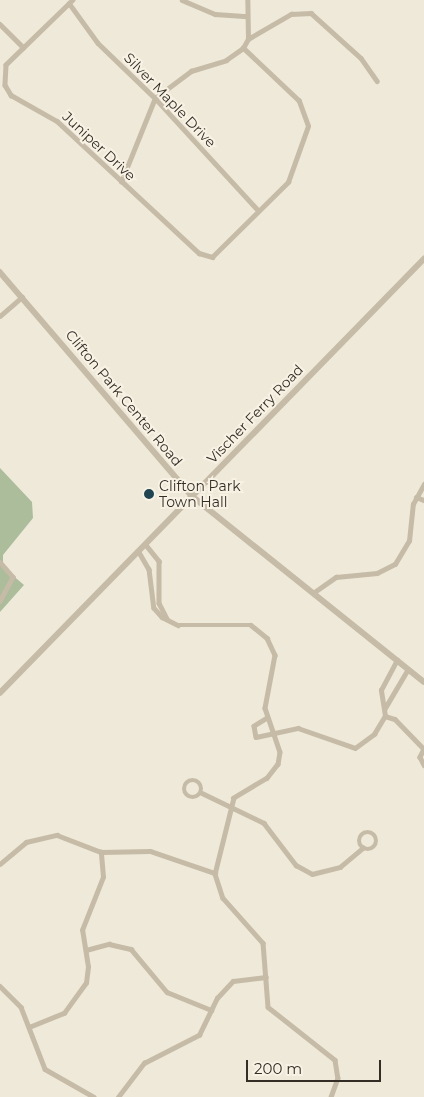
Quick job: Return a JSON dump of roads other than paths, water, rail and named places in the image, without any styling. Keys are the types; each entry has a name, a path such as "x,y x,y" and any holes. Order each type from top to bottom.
{"street":[{"path":"182,0 206,12 247,16"},
{"path":"247,0 248,39"},
{"name":"Juniper Drive","path":"71,2 23,47 2,75 11,95 57,121 199,253 212,257 228,246 258,210"},
{"name":"Silver Maple Drive","path":"71,2 98,44 155,98 258,210"},
{"path":"121,182 155,98 192,71 226,60 243,48 248,39 291,14 311,13 361,58 377,81"},
{"path":"0,24 23,47"},
{"path":"243,48 306,113 296,167 288,182 258,210"},
{"name":"Vischer Ferry Road","path":"0,693 424,259"},
{"name":"Clifton Park Center Road","path":"0,272 192,496 424,682"},
{"path":"0,316 22,297"},
{"path":"313,593 336,577 377,573 395,564 409,541 416,497 424,484"},
{"path":"416,497 424,500"},
{"path":"146,545 159,561 160,602 168,620"},
{"path":"139,552 148,569 154,608 168,620 178,625 243,623 263,632 275,660 265,703 267,718 280,752 276,769 240,792 231,806 215,873 223,898 263,943 266,1001 273,1014 320,1044 335,1060 338,1078 330,1097"},
{"path":"0,562 13,577 0,601"},
{"path":"267,718 254,726 254,733 263,738 298,728 355,748 374,734 385,716 381,690 397,660"},
{"path":"385,708 408,670"},
{"path":"385,716 396,719 424,749 420,757 424,765"},
{"path":"202,793 191,798 184,786 197,780 202,793 264,823 296,865 312,874 340,867 363,848"},
{"path":"0,864 26,842 47,836 68,836 101,852 150,851 215,873"},
{"path":"29,1027 51,1020 74,1004 88,974 82,930 103,877 101,852"},
{"path":"86,950 109,944 131,949 167,992 211,1010"},
{"path":"118,1097 144,1063 199,1035 211,1010 233,981 266,977"},
{"path":"0,986 21,1007 50,1074 94,1097"}],"place":[{"name":"Clifton Park Town Hall","path":"149,494"}]}
